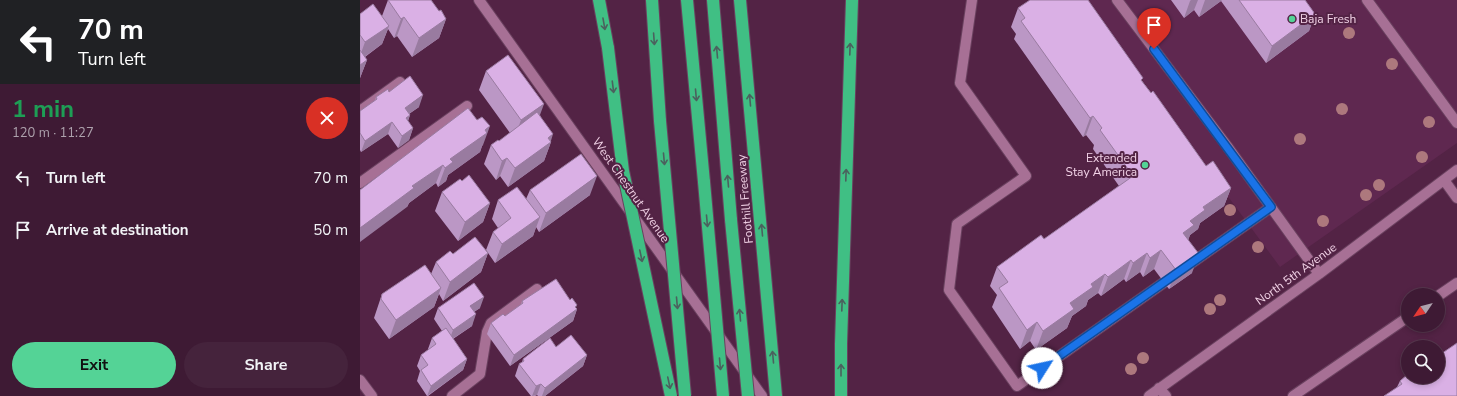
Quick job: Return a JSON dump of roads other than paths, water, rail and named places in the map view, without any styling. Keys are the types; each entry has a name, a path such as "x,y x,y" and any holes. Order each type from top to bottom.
{"highway":[{"path":"600,0 608,48 623,171 671,396"},
{"path":"652,0 660,121 685,396"},
{"path":"687,0 723,396"},
{"path":"713,0 731,220 748,396"},
{"name":"Foothill Freeway","path":"740,0 776,396"},
{"path":"841,396 841,344 852,0"}],"street":[{"name":"West Chestnut Avenue","path":"479,0 762,396"},
{"path":"972,0 960,83 1026,176 957,224 949,290 1017,386 1271,207"},
{"path":"1118,0 1319,274"},
{"path":"1367,0 1457,123"},
{"path":"360,111 400,82"},
{"path":"360,183 467,106"},
{"name":"North 5th Avenue","path":"1149,396 1162,392 1457,170"},
{"path":"1444,180 1457,198"},
{"path":"1445,291 1457,283"},
{"path":"452,396 480,374 487,332 492,323 537,289"},
{"path":"1293,396 1401,322"},
{"path":"360,382 372,396"}],"place":[{"name":"Baja Fresh","path":"1292,19"},
{"name":"Extended Stay America","path":"1145,165"}]}
